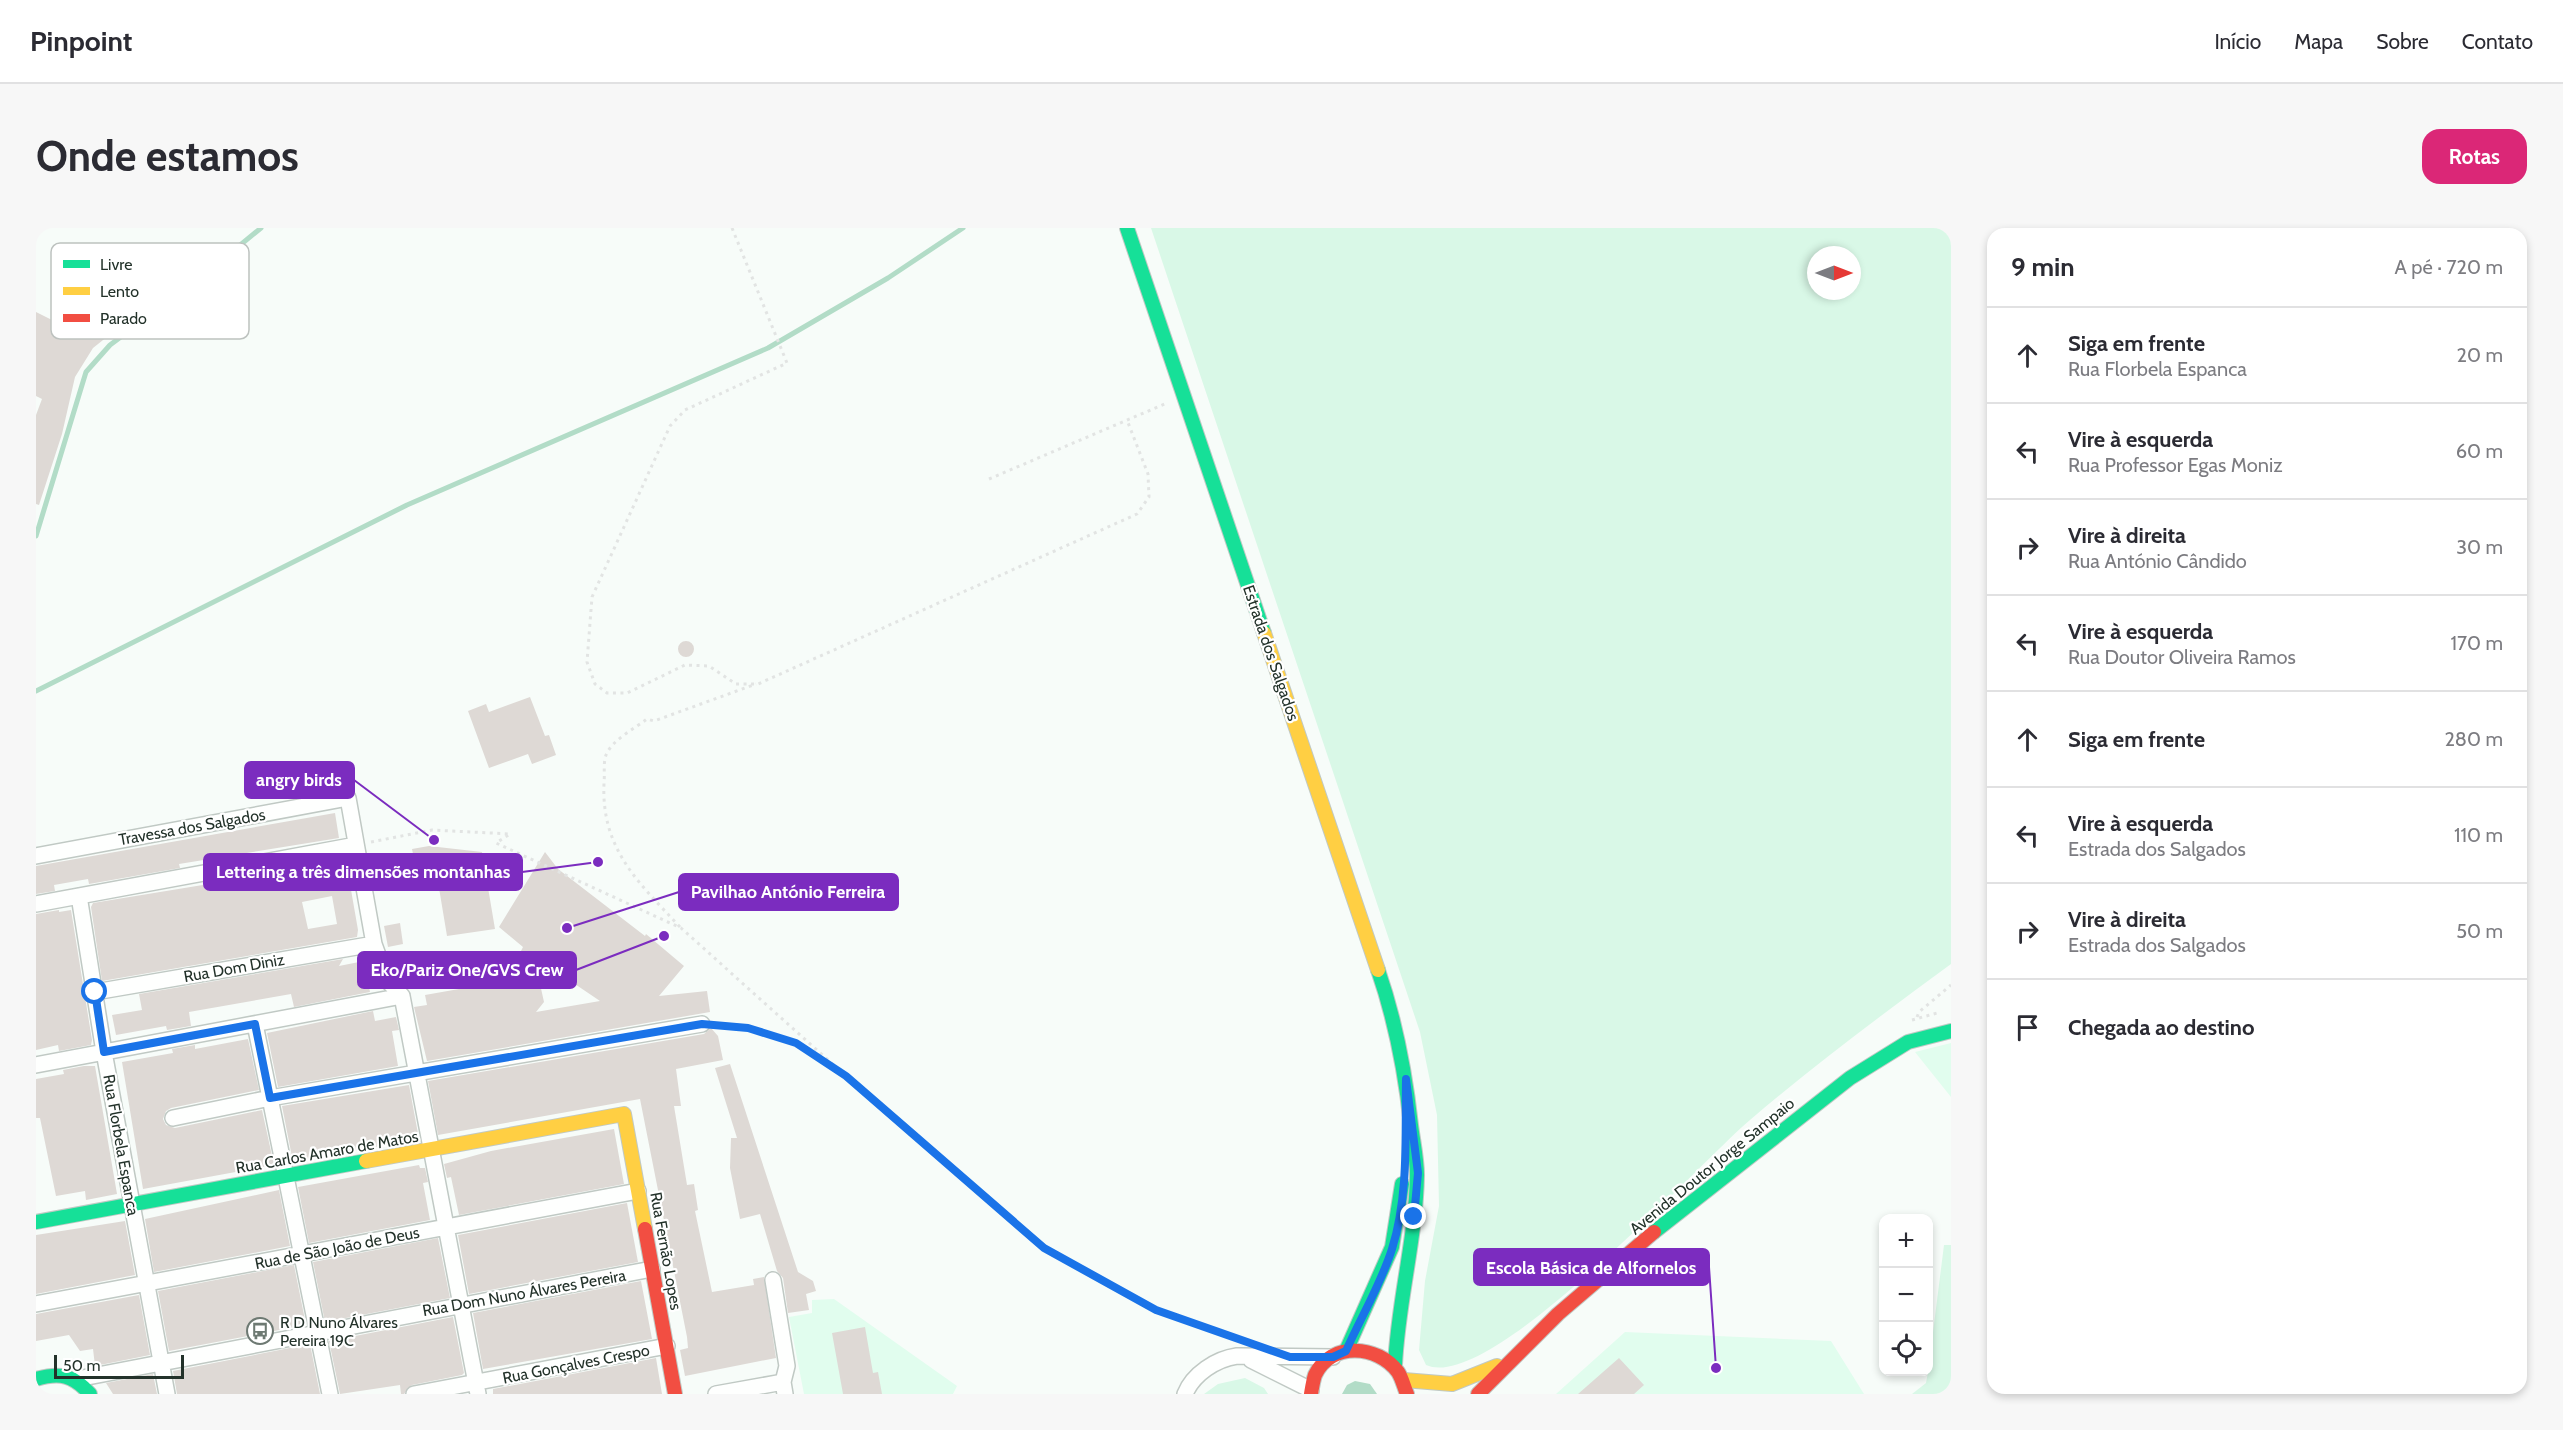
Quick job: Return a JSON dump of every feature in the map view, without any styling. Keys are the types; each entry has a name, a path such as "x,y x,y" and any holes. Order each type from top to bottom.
{"street":[{"name":"Estrada dos Salgados","path":"1127,228 1395,1020 1406,1079 1418,1173 1414,1217 1400,1303 1395,1365"},
{"name":"Travessa dos Salgados","path":"36,856 348,798 356,845"},
{"path":"36,904 356,845 374,944 387,980 402,996 477,1388"},
{"name":"Rua Florbela Espanca","path":"79,896 104,1052 167,1394"},
{"name":"Rua Dom Diniz","path":"95,992 374,944"},
{"path":"36,1065 402,996"},
{"path":"255,1024 330,1394"},
{"path":"173,1118 270,1098 702,1024"},
{"name":"Avenida Doutor Jorge Sampaio","path":"1478,1394 1558,1314 1673,1216 1850,1078 1908,1042 1951,1031"},
{"name":"Estrada dos Salgados","path":"1311,1392 1315,1377 1339,1354 1392,1247 1405,1162 1406,1079"},
{"name":"Rua Carlos Amaro de Matos","path":"36,1222 132,1207 286,1175 431,1151 624,1114"},
{"name":"Rua Fernão Lopes","path":"624,1114 675,1394"},
{"name":"Rua de São João de Deus","path":"36,1304 638,1191"},
{"name":"Rua Dom Nuno Álvares Pereira","path":"77,1379 161,1361 652,1269"},
{"path":"716,1394 784,1388 787,1366 773,1280"},
{"name":"Rua Gonçalves Crespo","path":"414,1394 477,1388 667,1346"},
{"path":"1185,1394 1202,1371 1224,1358 1373,1351 1395,1365 1406,1387"},
{"path":"1237,1356 1262,1363 1311,1392"},
{"name":"Avenida Doutor Jorge Sampaio","path":"1406,1387 1455,1385 1514,1358"},
{"path":"36,1379 60,1374 77,1379 88,1394"}],"path":[{"path":"732,228 788,363 685,410 670,426 592,597 587,662 595,684 607,693 627,693 685,665 710,666 736,684 758,684"},
{"path":"989,478 1184,396"},
{"path":"1127,420 1148,474 1149,497 1137,514 758,684 654,721 647,719 615,743 606,756 603,806 611,840 632,876 681,928 846,1076 1044,1248 1156,1310 1245,1341"},
{"path":"356,845 432,830 510,834 496,843 681,928"},
{"path":"1917,1017 1918,1011 1951,985"},
{"path":"702,1024 748,1028 796,1043 846,1076"}],"shaded area":[{"path":"1151,228 1951,228 1951,964 1874,1021 1750,1120 1641,1225 1543,1312 1497,1345 1456,1365 1426,1365 1419,1350 1425,1281 1439,1206 1437,1115 1420,1032"},
{"path":"1951,1043 1951,1097 1915,1052"},
{"path":"1944,1245 1951,1245 1951,1394 1912,1394 1926,1383 1927,1376 1933,1376 1933,1332"},
{"path":"834,1299 957,1386 953,1394 804,1394 789,1317 812,1313 812,1300"},
{"path":"1625,1332 1831,1341 1864,1394 1556,1394"},
{"path":"1245,1378 1264,1388 1268,1394 1204,1394 1218,1384"},
{"path":"1355,1381 1370,1384 1377,1394 1342,1394 1347,1385"}],"building":[{"path":"36,312 51,320 51,339 104,339 93,348 75,377 62,434 39,505 36,504 36,415 42,399 36,396"},
{"path":"683,641 689,641 694,649 692,655 683,657 678,652 678,646"},
{"path":"530,697 545,736 549,735 556,755 532,764 528,754 489,768 468,711 486,704 489,712"},
{"path":"335,813 339,838 179,864 180,868 89,884 88,879 54,885 55,891 36,894 36,866"},
{"path":"429,846 482,852 495,929 447,936 437,876 418,879 412,849"},
{"path":"545,852 558,869 645,936 646,934 684,966 659,996 707,991 710,1012 427,1061 414,1007 427,1005 425,995 538,975 544,1002 536,1012 600,1001 563,976 560,980 520,953 523,947 499,927"},
{"path":"343,857 343,861 346,861 358,930 357,937 102,981 91,907 93,903 324,865 323,861","holes":["332,896 337,924 308,929 302,902"]},
{"path":"59,910 59,912 71,910 92,1040 91,1045 59,1051 58,1045 36,1050 36,914"},
{"path":"400,923 403,944 388,947 384,926"},
{"path":"343,959 339,966 364,961 370,992 294,1007 291,994 189,1012 191,1026 167,1030 166,1026 116,1035 112,1015 142,1010 139,994"},
{"path":"373,1011 375,1021 396,1017 399,1030 392,1031 398,1066 278,1087 267,1033"},
{"path":"711,1028 718,1036 723,1060 676,1069 681,1106 674,1106 687,1185 694,1184 698,1210 695,1211 712,1292 754,1285 753,1279 764,1277 776,1358 685,1376 680,1350 688,1348 687,1337 640,1099 438,1135 428,1081 704,1034"},
{"path":"248,1039 259,1090 171,1108 166,1111 163,1119 166,1125 175,1128 262,1110 274,1165 143,1189 122,1062 173,1053 172,1049 195,1045 195,1049"},
{"path":"730,1064 798,1272 813,1281 816,1291 806,1294 809,1310 788,1313 783,1278 777,1271 760,1214 740,1219 730,1168 731,1138 737,1138 715,1068"},
{"path":"95,1066 117,1194 86,1200 85,1191 56,1196 40,1118 36,1118 36,1079 64,1074 63,1070"},
{"path":"409,1085 419,1139 293,1162 282,1106"},
{"path":"614,1129 624,1184 459,1215 451,1177 447,1178 444,1164 491,1151"},
{"path":"419,1165 420,1168 425,1168 428,1182 423,1183 430,1220 309,1243 298,1187"},
{"path":"279,1190 290,1246 154,1272 145,1219"},
{"path":"627,1203 638,1262 469,1294 458,1235"},
{"path":"125,1221 135,1275 36,1294 36,1235"},
{"path":"438,1238 450,1298 325,1322 313,1262"},
{"path":"294,1265 306,1325 169,1351 158,1291"},
{"path":"641,1281 652,1339 483,1369 473,1313"},
{"path":"139,1295 150,1355 95,1366 93,1349 80,1351 69,1335 36,1341 36,1314"},
{"path":"453,1317 464,1373 462,1375 412,1385 404,1394 401,1394 400,1385 340,1394 329,1341"},
{"path":"865,1327 873,1373 878,1372 882,1394 843,1394 832,1333"},
{"path":"310,1344 320,1394 177,1394 173,1371"},
{"path":"656,1358 662,1394 493,1394 493,1389"},
{"path":"1619,1358 1644,1385 1634,1394 1578,1394"},
{"path":"153,1374 157,1394 113,1394 106,1383"}],"waterway":[{"path":"243,243 261,228"},
{"path":"36,691 407,505 768,348 888,278 963,228"},
{"path":"36,536 86,372 118,339"}],"traffic: fast":[{"path":"1127,228 1264,633"},
{"path":"1378,970 1399,1046 1417,1169 1414,1223 1395,1365"},
{"path":"1654,1232 1850,1078 1908,1042 1951,1031"},
{"path":"36,1222 366,1161"},
{"path":"1346,1351 1392,1247 1402,1184"},
{"path":"36,1379 52,1376 66,1377 78,1383 90,1394"}],"traffic: slow":[{"path":"1264,633 1378,970"},
{"path":"366,1161 624,1114 645,1229"},
{"path":"1404,1380 1452,1384 1497,1366"}],"traffic: jam":[{"path":"645,1229 675,1394"},
{"path":"1478,1394 1558,1314 1654,1232"},
{"path":"1311,1394 1315,1375 1322,1364 1332,1356 1355,1351 1379,1356 1389,1363 1398,1372 1407,1394"}],"place":[{"name":"angry birds","path":"434,840"},
{"name":"Lettering a três dimensões montanhas","path":"598,862"},
{"name":"Pavilhao António Ferreira","path":"567,928"},
{"name":"Eko/Pariz One/GVS Crew","path":"664,936"},
{"name":"R D Nuno Álvares Pereira 19C","path":"260,1331"},
{"name":"Escola Básica de Alfornelos","path":"1716,1368"}],"route":[{"path":"95,992 104,1052 255,1024 270,1098 702,1024 748,1028 796,1043 846,1076 1044,1248 1156,1310 1290,1357 1333,1357 1346,1351 1384,1269 1392,1247 1400,1207 1405,1162 1406,1079 1418,1173 1414,1217"}]}
